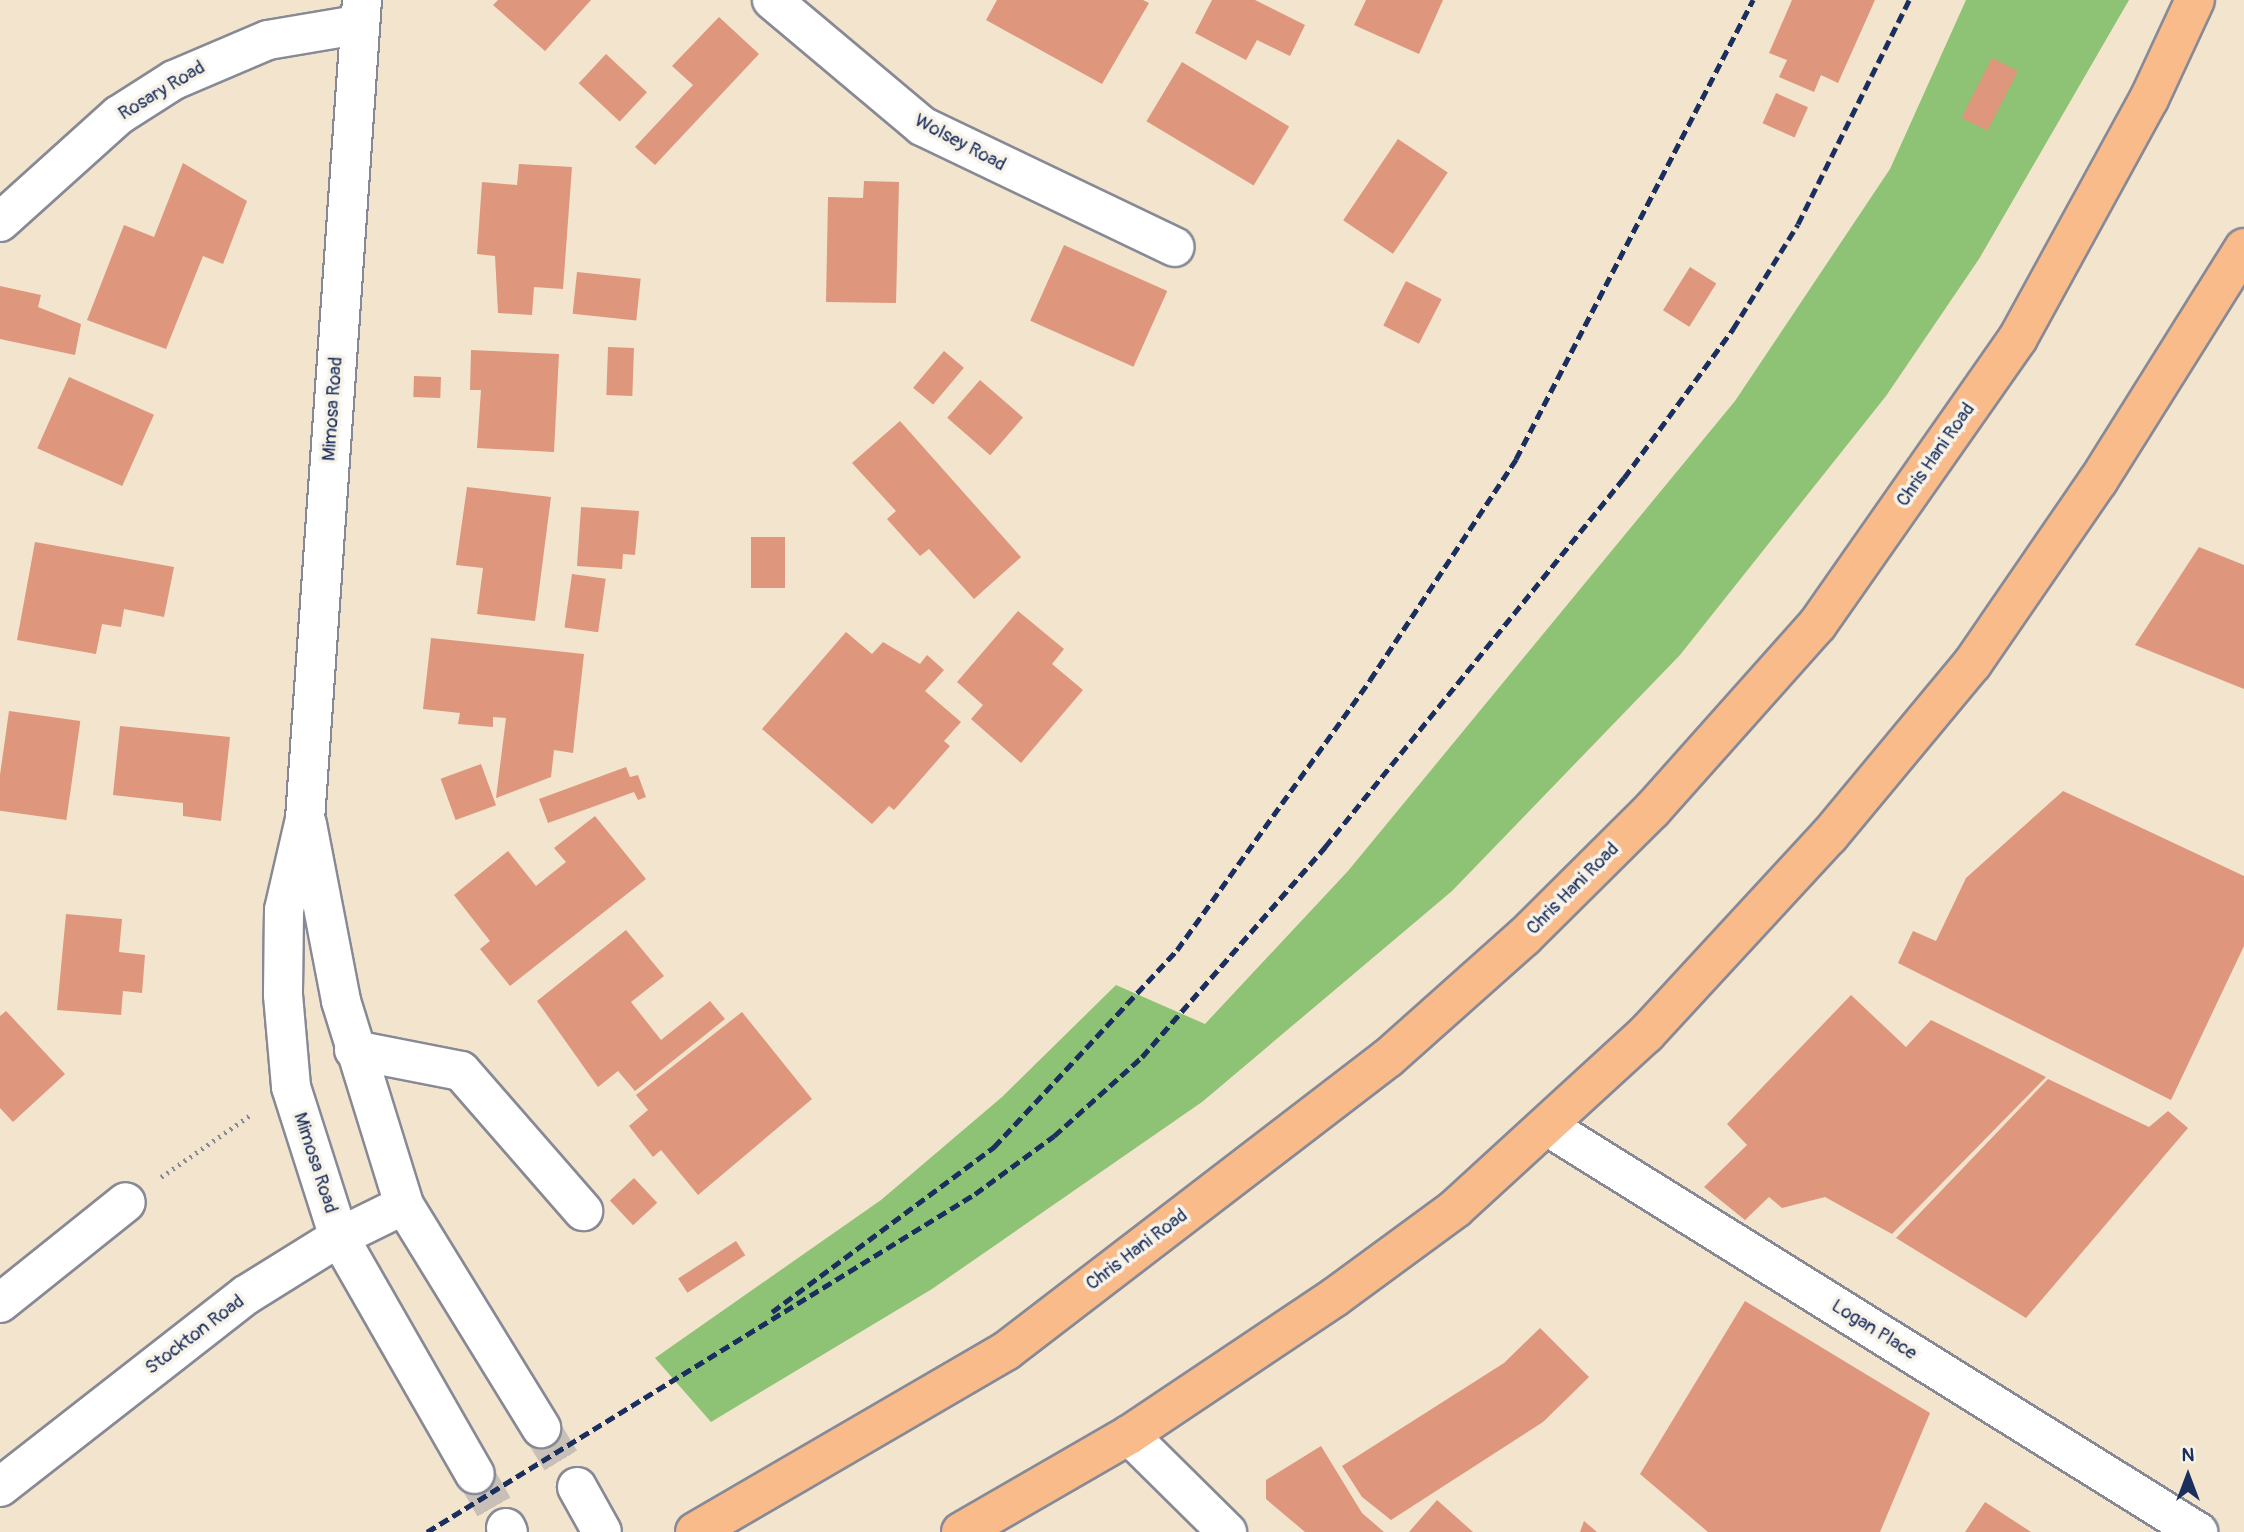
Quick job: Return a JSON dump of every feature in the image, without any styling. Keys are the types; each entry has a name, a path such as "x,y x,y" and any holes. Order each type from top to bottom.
{"main road":[{"name":"Chris Hani Road","path":"695,1532 1006,1351 1388,1058 1524,937 1652,810 1817,625 2018,338 2149,99 2195,0"},
{"path":"961,1532 1129,1435 1434,1225 1550,1128 1829,836 1972,664 2098,481 2244,248"}],"street":[{"name":"Wolsey Road","path":"772,0 922,126 1174,247"},
{"name":"Rosary Road","path":"0,222 119,115 174,80 268,40 360,13"},
{"name":"Mimosa Road","path":"360,13 305,819 284,910 291,1087 339,1237 475,1474"},
{"name":"Mimosa Road","path":"305,819 354,1050 404,1205 541,1428"},
{"path":"354,1050 461,1071 583,1211"},
{"name":"Logan Place","path":"1550,1128 2198,1532"},
{"path":"0,1303 126,1202"},
{"name":"Stockton Road","path":"0,1487 246,1295 339,1237 404,1205"},
{"path":"1129,1435 1227,1532"},
{"path":"577,1487 602,1532"}],"path":[{"path":"126,1202 291,1087"}],"green space":[{"path":"1966,0 2129,0 1979,259 1886,396 1680,655 1452,891 1202,1102 932,1289 711,1422 655,1358 881,1200 1002,1097 1116,985 1205,1024 1348,871 1735,401 1890,169"}],"building":[{"path":"498,0 591,0 545,51 493,5"},
{"path":"997,0 1143,0 1149,3 1102,84 986,20"},
{"path":"1212,0 1255,0 1305,25 1290,56 1257,40 1246,60 1195,33"},
{"path":"1366,0 1443,0 1419,54 1354,25"},
{"path":"1792,0 1875,0 1838,83 1821,75 1814,92 1779,77 1787,60 1769,53"},
{"path":"719,17 759,54 655,165 635,147 693,85 672,66"},
{"path":"606,54 647,92 620,121 579,83"},
{"path":"1992,58 2018,71 1987,131 1962,118"},
{"path":"1182,62 1289,126 1254,186 1146,121"},
{"path":"1776,93 1808,107 1795,137 1763,123"},
{"path":"1398,139 1448,173 1393,254 1343,220"},
{"path":"183,163 247,201 223,264 203,256 166,349 87,320 124,225 154,237"},
{"path":"519,164 572,167 563,289 534,287 532,315 498,313 495,256 477,254 482,182 517,185"},
{"path":"864,181 899,182 896,303 826,302 828,197 863,198"},
{"path":"1064,245 1167,291 1133,367 1030,321"},
{"path":"1690,267 1716,283 1689,327 1663,310"},
{"path":"577,272 641,279 636,320 573,314"},
{"path":"1406,281 1442,299 1419,344 1383,326"},
{"path":"0,286 41,295 38,307 81,324 75,355 0,339"},
{"path":"608,347 634,348 632,396 606,395"},
{"path":"471,350 559,354 554,452 477,448 481,390 470,390"},
{"path":"944,351 964,368 933,404 913,388"},
{"path":"414,376 441,377 440,398 413,397"},
{"path":"69,377 154,415 122,486 37,448"},
{"path":"980,380 1023,417 990,455 947,418"},
{"path":"900,421 1021,557 974,599 929,549 920,556 887,519 896,511 852,463"},
{"path":"467,487 551,497 535,621 477,614 483,568 456,565"},
{"path":"581,507 639,511 635,555 623,554 622,569 577,566"},
{"path":"751,537 785,537 785,588 751,588"},
{"path":"35,542 174,567 164,617 124,609 121,627 102,624 96,654 17,640"},
{"path":"2199,547 2244,565 2244,689 2135,645"},
{"path":"572,574 606,579 598,632 564,627"},
{"path":"1018,611 1064,649 1052,664 1083,690 1021,763 971,719 983,705 957,682"},
{"path":"846,632 872,654 883,642 920,664 927,655 944,670 925,691 961,722 944,741 950,746 894,810 889,806 872,824 762,729"},
{"path":"431,638 584,654 573,753 554,750 551,777 496,798 506,718 493,717 493,727 458,724 460,713 423,709"},
{"path":"9,711 80,721 66,820 0,811 0,775"},
{"path":"120,726 230,737 221,821 183,816 183,803 113,795"},
{"path":"481,764 496,805 456,820 441,779"},
{"path":"626,767 630,777 638,775 646,797 638,800 634,792 548,823 539,799"},
{"path":"2063,791 2244,876 2244,946 2171,1100 1898,963 1913,931 1936,941 1966,878"},
{"path":"595,816 646,879 510,986 480,949 490,941 454,895 508,851 536,886 566,862 554,848"},
{"path":"66,914 122,919 119,952 145,955 142,993 123,991 121,1015 57,1010"},
{"path":"626,930 664,976 631,1002 661,1040 710,1001 725,1019 635,1091 618,1071 598,1087 537,1001"},
{"path":"1851,995 1906,1047 1931,1020 2046,1077 1892,1234 1825,1197 1782,1208 1769,1197 1745,1220 1704,1187 1747,1145 1727,1124"},
{"path":"6,1011 65,1074 13,1122 0,1108 0,1016"},
{"path":"742,1012 812,1099 698,1195 661,1150 653,1157 629,1126 648,1110 636,1095"},
{"path":"2048,1079 2149,1127 2168,1111 2188,1128 2026,1318 1896,1238"},
{"path":"634,1178 657,1203 633,1225 610,1201"},
{"path":"736,1241 745,1255 687,1293 678,1279"},
{"path":"1745,1301 1930,1413 1880,1532 1708,1532 1640,1474"},
{"path":"1540,1328 1589,1377 1543,1422 1391,1520 1362,1497 1342,1466 1504,1363"},
{"path":"1321,1446 1362,1513 1384,1532 1305,1532 1266,1499 1266,1480"},
{"path":"1437,1500 1473,1532 1409,1532"},
{"path":"1985,1502 2031,1532 1965,1532"},
{"path":"1584,1521 1597,1532 1580,1532"}],"tunnel":[{"path":"541,1428 577,1487"},
{"path":"475,1474 506,1528"}],"railway":[{"path":"772,1312 994,1147 1177,950 1370,680 1516,459 1753,0"},
{"path":"427,1532 975,1194 1054,1136 1142,1057 1325,847 1624,478 1733,329 1798,224 1909,0"}]}
